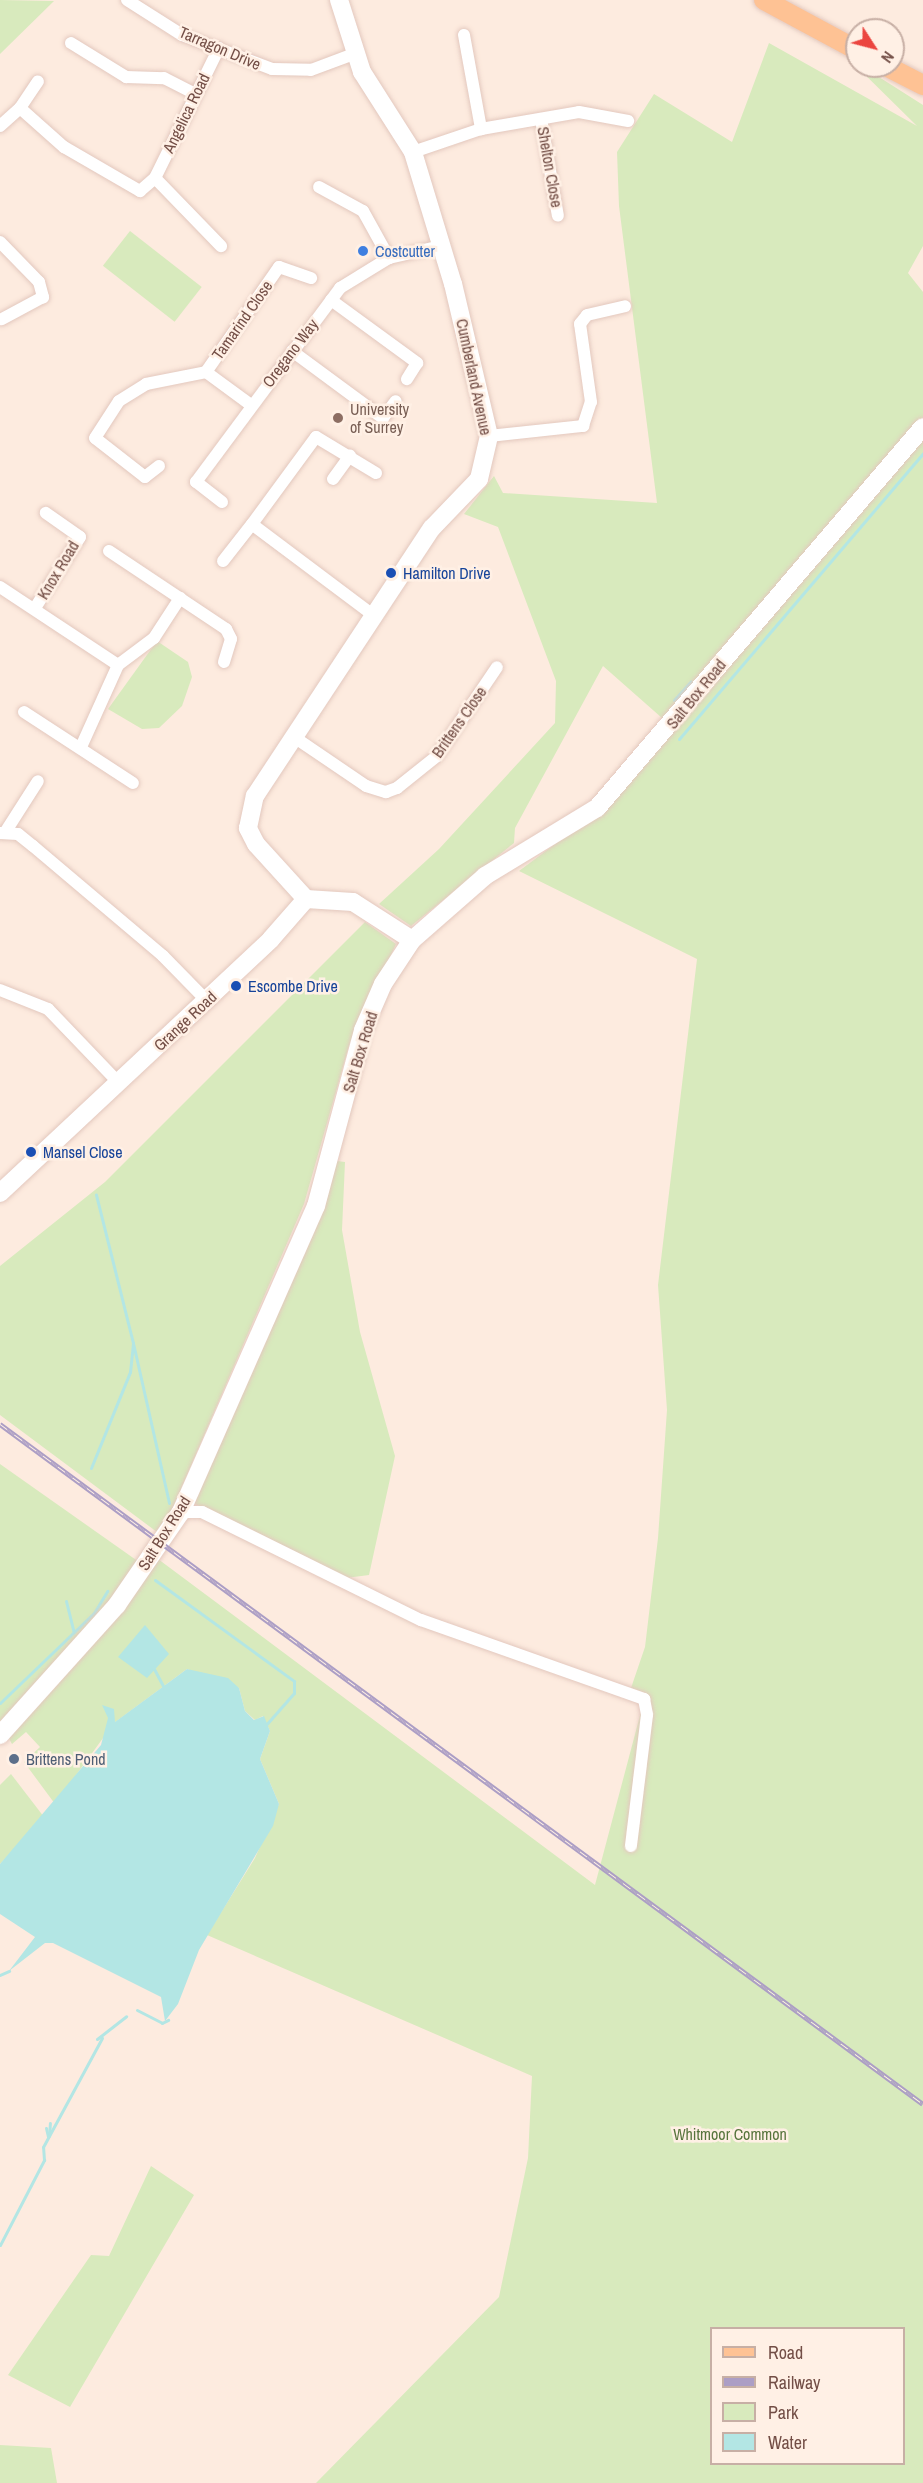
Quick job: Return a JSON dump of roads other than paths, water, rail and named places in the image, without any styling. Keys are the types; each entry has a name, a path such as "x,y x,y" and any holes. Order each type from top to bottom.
{"main road":[{"path":"764,0 845,44"},
{"path":"905,76 923,85"}],"street":[{"name":"Tarragon Drive","path":"127,0 182,35 283,70 311,70 354,54"},
{"name":"Cumberland Avenue","path":"306,899 268,862 248,828 255,796 432,528 479,479 489,436 441,246 413,152 354,54 339,0"},
{"path":"464,35 481,129"},
{"path":"71,43 126,77 164,78 193,93"},
{"name":"Angelica Road","path":"155,178 193,93 219,48"},
{"path":"0,126 20,108 38,81"},
{"path":"20,108 64,147 130,188 140,191 155,178 221,246"},
{"path":"413,152 481,129 579,112 628,121"},
{"name":"Shelton Close","path":"541,119 558,216"},
{"path":"319,187 363,211 389,258"},
{"path":"0,242 39,282 44,297 2,319"},
{"name":"Oregano Way","path":"222,502 195,482 340,288 389,258 441,246"},
{"name":"Tamarind Close","path":"206,372 279,267 311,278"},
{"path":"331,300 417,363 407,379"},
{"path":"489,436 583,426 591,402 580,324 587,315 625,306"},
{"path":"292,351 383,418 396,401"},
{"path":"159,466 145,477 95,438 100,424 119,401 146,384 206,372 251,405"},
{"name":"Salt Box Road","path":"0,1735 121,1600 181,1512 316,1206 363,1030 383,984 412,940 485,876 579,823 604,801 923,427"},
{"path":"223,561 316,436 376,473"},
{"path":"333,479 350,456"},
{"name":"Knox Road","path":"35,608 80,537 46,513"},
{"path":"252,524 374,615"},
{"path":"109,551 226,629 231,639 224,662"},
{"name":"Knox Road","path":"0,587 118,665"},
{"path":"81,747 118,665 154,638 180,598"},
{"name":"Brittens Close","path":"294,737 366,786 386,792 398,788 437,756 497,667"},
{"path":"24,712 133,783"},
{"path":"38,781 3,832 33,846 163,956 207,1001"},
{"path":"306,899 353,902 412,940"},
{"name":"Grange Road","path":"0,1193 207,1001 306,899"},
{"path":"0,990 48,1009 119,1083"},
{"path":"181,1512 202,1512 421,1620 644,1699 647,1715 631,1846"}],"water":[{"path":"145,1625 169,1654 147,1678 118,1657"},
{"name":"Brittens Pond","path":"187,1669 228,1678 239,1688 245,1711 254,1720 264,1716 270,1731 260,1759 279,1804 273,1826 199,1950 178,2004 165,2021 161,1997 53,1943 45,1943 9,1971 35,1937 0,1914 0,1864 101,1745 108,1718 102,1705 114,1709 115,1722"}],"waterway":[{"path":"679,739 923,453"},
{"path":"674,700 691,681"},
{"path":"91,1468 130,1372 133,1343 96,1195"},
{"path":"133,1343 169,1503"},
{"path":"155,1580 294,1681 294,1693 265,1726"},
{"path":"0,1703 94,1613 107,1591"},
{"path":"66,1601 74,1632"},
{"path":"153,1667 164,1688"},
{"path":"0,1975 9,1971"},
{"path":"137,2010 162,2023 168,2020"},
{"path":"97,2039 126,2016"},
{"path":"0,2245 44,2160 43,2147 102,2038"},
{"path":"49,2136 50,2123"},
{"path":"46,2128 48,2137"}],"railway":[{"path":"0,1424 923,2104"}],"place":[{"name":"Costcutter","path":"363,251"},
{"name":"University of Surrey","path":"338,418"},
{"name":"Hamilton Drive","path":"391,573"},
{"name":"Escombe Drive","path":"236,986"},
{"name":"Mansel Close","path":"31,1152"},
{"name":"Brittens Pond","path":"14,1759"}],"park label":[{"name":"Whitmoor Common","path":"730,2134"}]}
